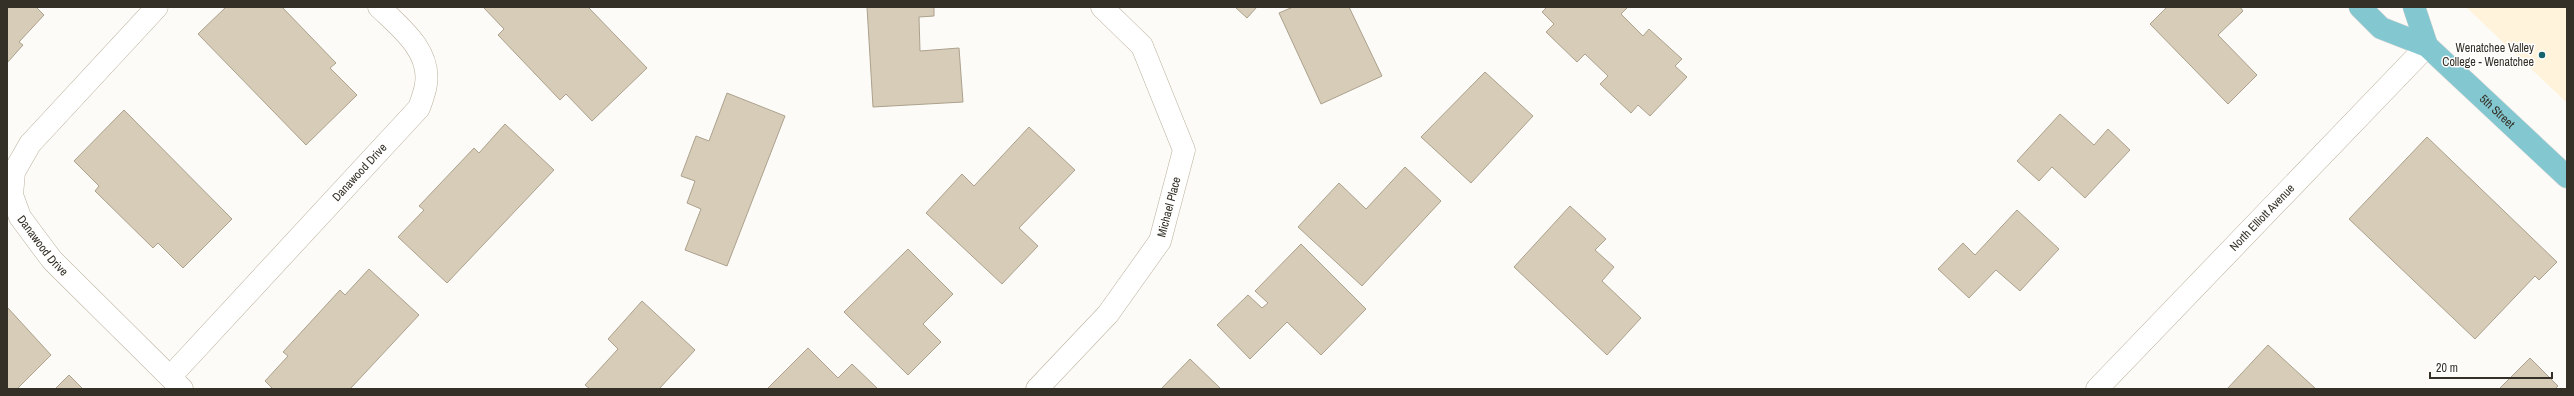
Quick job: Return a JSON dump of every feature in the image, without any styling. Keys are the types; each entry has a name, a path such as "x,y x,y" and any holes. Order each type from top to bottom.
{"main road":[{"name":"5th Street","path":"2360,7 2380,28 2427,46 2567,177"},
{"name":"5th Street","path":"2414,7 2427,46"}],"street":[{"name":"Danawood Drive","path":"157,7 30,144 14,172 12,195 20,217 52,260 176,383 419,108 426,82 424,59 407,33 379,7"},
{"name":"Michael Place","path":"1037,389 1108,314 1160,242 1184,150 1142,46 1102,7"},
{"name":"North Elliott Avenue","path":"2097,389 2427,46"}],"shaded area":[{"name":"Wenatchee Valley College - Wenatchee","path":"2466,7 2567,7 2567,103"}],"building":[{"path":"7,7 36,7 44,15 19,42 23,45 7,63"},
{"path":"226,7 282,7 336,63 330,68 357,95 306,145 198,34"},
{"path":"483,7 588,7 647,68 592,121 566,94 560,100 498,35 504,29"},
{"path":"867,7 934,7 934,16 919,17 920,51 959,48 963,102 873,107"},
{"path":"1235,7 1257,7 1247,18"},
{"path":"1293,7 1349,7 1382,76 1321,104 1279,13"},
{"path":"1547,7 1628,7 1621,14 1643,36 1649,29 1682,59 1675,66 1687,77 1650,116 1638,105 1631,113 1600,84 1608,76 1585,54 1577,62 1546,32 1554,24 1542,12"},
{"path":"2167,7 2240,7 2243,11 2218,35 2257,75 2228,104 2150,24"},
{"path":"1485,72 1533,116 1471,183 1421,137"},
{"path":"727,93 785,116 727,266 685,250 701,209 687,203 695,181 681,176 696,136 709,141"},
{"path":"124,110 232,219 183,268 158,243 153,248 95,191 99,186 74,161"},
{"path":"2060,114 2094,145 2108,129 2130,150 2085,198 2052,167 2039,181 2017,161"},
{"path":"505,124 554,170 447,283 398,237 424,210 419,206 474,148 479,153"},
{"path":"1029,127 1075,170 1019,228 1038,246 1002,284 926,213 962,174 974,186"},
{"path":"2427,137 2557,262 2539,280 2535,276 2475,339 2349,219"},
{"path":"1405,167 1441,201 1362,286 1298,227 1339,183 1366,209"},
{"path":"1570,206 1606,239 1595,250 1614,267 1602,281 1641,318 1607,355 1514,267"},
{"path":"2017,210 2059,249 2020,291 1996,270 1969,298 1938,269 1963,243 1975,255"},
{"path":"1301,244 1366,309 1321,355 1287,322 1250,359 1217,325 1248,295 1262,308 1268,303 1255,291"},
{"path":"908,249 953,294 923,324 941,342 908,375 844,312"},
{"path":"369,269 419,315 350,389 273,389 265,381 288,356 283,352 340,290 345,295"},
{"path":"642,301 695,350 659,389 590,389 585,385 618,349 608,339"},
{"path":"7,307 51,355 17,389 7,389"},
{"path":"2268,345 2316,389 2227,389"},
{"path":"808,348 838,378 852,364 878,389 767,389"},
{"path":"2530,358 2558,386 2555,389 2499,389"},
{"path":"1190,359 1221,389 1161,389"},
{"path":"69,375 83,389 55,389"}],"place":[{"name":"Wenatchee Valley College - Wenatchee","path":"2542,55"}]}
